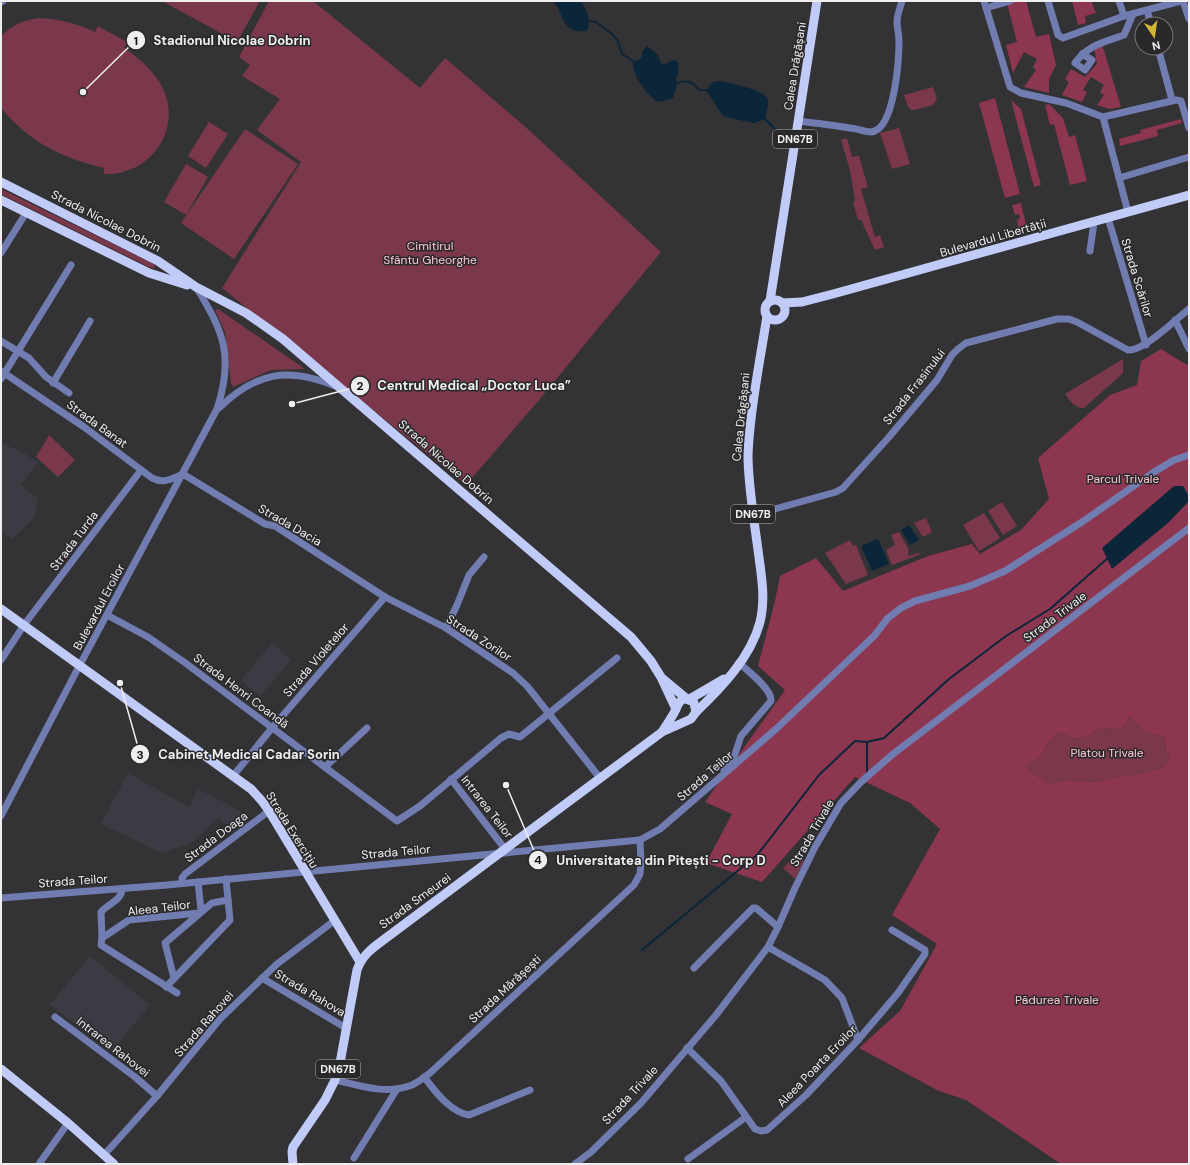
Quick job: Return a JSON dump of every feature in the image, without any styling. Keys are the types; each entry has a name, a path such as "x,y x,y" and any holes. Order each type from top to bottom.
{"main road":[{"name":"Calea Drăgășani","path":"696,712 712,697 739,663 756,633 763,608 763,581 753,513 748,446 762,342 771,318 765,313 765,306 778,304 773,277 817,1"},
{"name":"Strada Nicolae Dobrin","path":"1,182 158,261 196,287 246,314 283,339 631,637 651,661 661,677 676,709"},
{"name":"Bulevardul Libertății","path":"778,304 802,302 937,266 1189,195"},
{"name":"Strada Nicolae Dobrin","path":"1,200 149,273 196,287"},
{"path":"149,273 156,271 158,261"},
{"path":"771,318 781,317 778,304"},
{"name":"Strada Exercițiu","path":"1,609 251,789 262,801 360,962"},
{"name":"Strada Nicolae Dobrin","path":"661,677 688,700"},
{"name":"Calea Drăgășani","path":"688,700 729,677"},
{"path":"688,700 696,706 696,712 692,718 686,720 680,718 676,709 678,703 688,700"},
{"name":"Strada Smeurei","path":"662,732 676,709"},
{"name":"Strada Smeurei","path":"293,1164 293,1147 325,1100 335,1080 340,1063 355,978 360,962 369,951 662,732 686,720"},
{"path":"1,1069 68,1123 114,1164"}],"street":[{"path":"798,121 869,132 877,130 886,119 896,82 899,39 897,22 902,1"},
{"path":"1010,1 985,4 1010,87 1021,93 1066,103 1103,117 1172,100 1181,101 1189,128"},
{"path":"1048,1 1058,35 1063,38 1124,16 1183,1 1189,19"},
{"path":"1120,1 1124,16"},
{"path":"1147,10 1149,16"},
{"path":"1082,54 1094,45 1124,35 1133,14"},
{"path":"1160,56 1172,100"},
{"path":"1103,117 1128,212"},
{"path":"1118,178 1189,157"},
{"path":"1,253 26,213"},
{"name":"Strada Scărilor","path":"1108,218 1146,345"},
{"path":"1090,251 1094,222"},
{"path":"2,375 71,265"},
{"name":"Bulevardul Eroilor","path":"1,816 217,409 226,377 225,349 212,315 196,287"},
{"name":"Strada Frasinului","path":"753,513 771,510 836,492 843,488 869,460 937,380 952,355 966,343 1049,321 1063,319 1077,322 1128,350 1136,349 1146,345 1189,309"},
{"path":"1175,320 1189,348"},
{"path":"53,383 90,321"},
{"path":"1,341 29,358 46,377 69,393"},
{"name":"Strada Banat","path":"2,375 84,428 152,478 160,482 167,481 183,474"},
{"name":"Bulevardul Eroilor","path":"217,409 238,391 252,383 266,378 283,375 301,375 320,379 340,388"},
{"name":"Strada Teilor","path":"1,898 122,889 305,872 502,851 640,840 660,830 759,744 868,642 888,618 901,608 915,601 970,586 1005,571 1082,522 1154,472 1174,460 1189,455"},
{"name":"Strada Turda","path":"1,660 24,625 141,470"},
{"name":"Strada Dacia","path":"183,474 265,524 275,526 385,596"},
{"name":"Strada Trivale","path":"575,1164 591,1152 641,1103 716,1015 768,947 794,888 828,824 841,803 861,782 893,754 1189,528"},
{"path":"446,628 458,605 469,575 484,557"},
{"name":"Strada Zorilor","path":"385,596 446,628 513,673 527,686 600,778"},
{"name":"Strada Violetelor","path":"233,776 385,596"},
{"name":"Strada Henri Coandă","path":"107,615 154,642 184,662 397,821 420,806 501,738 508,734 520,736 549,713"},
{"path":"549,713 617,658"},
{"path":"717,781 734,757 741,736 771,701 771,696 767,689 739,663"},
{"path":"325,767 367,728"},
{"name":"Intrarea Teilor","path":"451,780 502,851"},
{"name":"Strada Doaga","path":"182,883 182,878 185,874 268,811"},
{"name":"Strada Mărășești","path":"335,1080 371,1089 397,1089 413,1084 430,1073 634,885 640,874 640,840"},
{"path":"166,987 230,920 226,879"},
{"name":"Aleea Teilor","path":"198,882 201,910 199,913"},
{"name":"Aleea Teilor","path":"102,938 101,912 120,897 122,894 122,889"},
{"name":"Aleea Teilor","path":"174,978 165,943 212,903 228,900"},
{"path":"694,968 753,908 756,908 778,927"},
{"name":"Aleea Teilor","path":"102,938 129,920 199,913"},
{"name":"Strada Rahovei","path":"104,1155 158,1096 220,1019 288,955 334,921"},
{"name":"Aleea Poarta Eroilor","path":"688,1048 721,1081 755,1129 761,1131 767,1130 806,1095 858,1040 898,993 926,952 892,930"},
{"path":"102,938 101,945 177,993"},
{"path":"768,947 825,980 842,998 858,1040"},
{"name":"Strada Rahova","path":"262,978 346,1028"},
{"name":"Intrarea Rahovei","path":"55,1016 158,1096"},
{"path":"424,1077 438,1094 462,1114 469,1114 530,1090"},
{"path":"354,1158 397,1089"},
{"path":"688,1159 746,1117"},
{"path":"40,1164 68,1123"}],"shaded area":[{"path":"1,443 22,452 38,462 21,485 38,499 34,518 12,539 1,532"},
{"path":"272,643 291,660 260,696 241,680"},
{"path":"128,773 189,807 198,789 247,816 231,829 219,818 193,842 162,853 101,824"},
{"path":"90,956 150,1005 112,1051 50,1005"}],"green space":[{"path":"162,1 260,1 237,42"},
{"name":"Cimitirul Sfântu Gheorghe","path":"269,1 313,1 420,88 445,58 530,131 661,252 539,400 466,485 222,288 301,162 257,130 280,99 242,76 250,65 239,57"},
{"path":"1026,1 1036,37 1049,34 1056,65 1049,79 1049,93 1024,87 1036,70 1033,67 1037,59 1024,52 1013,73 1006,45 1017,42 1007,3"},
{"path":"1072,1 1091,1 1096,13 1085,16 1086,23 1078,25"},
{"path":"38,18 67,22 95,32 98,26 127,42 124,48 156,76 167,99 169,114 167,128 162,141 154,153 144,162 132,169 119,173 104,174 104,168 74,159 47,147 24,131 1,108 1,36 18,24"},
{"path":"1102,44 1121,107 1110,109 1097,105 1104,95 1100,92 1104,85 1091,77 1083,90 1087,92 1082,102 1062,95 1069,82 1065,79 1071,69 1085,77 1097,64 1094,47"},
{"path":"933,87 937,99 933,105 915,110 911,110 908,107 904,95"},
{"path":"995,98 1020,194 1005,198 979,103"},
{"path":"1011,100 1021,109 1041,185 1034,187"},
{"path":"1049,104 1063,118 1069,137 1075,135 1087,181 1070,185 1054,124 1050,125 1045,105"},
{"path":"1181,119 1182,123 1157,130 1158,136 1120,146 1119,139 1141,133 1140,130"},
{"path":"209,122 228,134 206,168 188,156"},
{"path":"899,128 910,164 892,169 880,133"},
{"path":"245,129 298,164 234,259 181,223"},
{"path":"847,138 852,157 859,156 868,187 861,189 875,237 880,235 884,247 875,250 861,220 858,220 853,202 855,201 850,170 841,140"},
{"path":"186,164 208,177 186,215 164,202"},
{"path":"1,189 154,264 155,267 151,268 1,194"},
{"path":"1021,203 1027,229 1019,231 1017,220 1020,218 1019,214 1015,215 1012,205"},
{"path":"218,309 305,369 271,370 233,387 231,383 225,332 215,310"},
{"name":"Pădurea Trivale","path":"1161,349 1189,365 1189,1164 1061,1164 966,1100 937,1090 859,1048 900,1011 937,944 892,915 940,829 910,803 855,777 762,882 706,863 732,814 705,802 785,690 758,666 780,576 816,558 843,591 928,556 972,544 980,554 1021,530 1049,499 1038,458 1110,395 1137,385 1141,361","holes":["1130,717 1145,732 1164,737 1166,750 1170,757 1165,766 1156,770 1130,776 1119,776 1096,782 1065,780 1051,784 1033,774 1025,766 1041,757 1047,744 1059,732 1076,739 1087,737 1094,731 1106,728 1122,730"]},
{"path":"1123,359 1123,373 1084,408 1075,406 1065,394"},
{"path":"49,435 75,460 58,477 36,457"},
{"path":"1002,502 1017,526 1003,535 988,511"},
{"path":"984,513 1000,538 979,551 963,525"},
{"path":"926,518 932,532 923,537 914,523"},
{"path":"899,532 909,550 909,556 918,553 921,554 892,565 886,550 895,545 891,535"},
{"path":"850,540 853,546 856,545 868,575 846,584 825,553"},
{"name":"Platou Trivale","path":"1130,717 1145,732 1164,737 1166,750 1170,757 1165,766 1156,770 1130,776 1119,776 1096,782 1065,780 1051,784 1033,774 1025,766 1041,757 1047,744 1059,732 1076,739 1087,737 1094,731 1106,728 1122,730"},
{"path":"795,856 804,861 795,879 783,868"}],"water":[{"path":"553,1 581,1 587,12 589,20 586,31 578,31 568,26"},
{"path":"647,46 658,55 662,64 675,60 678,63 678,74 676,77 677,86 673,98 658,102 653,99 637,78 633,61 640,59 642,52"},
{"path":"718,81 746,87 766,96 768,100 768,107 765,119 754,123 723,116 706,90 713,82"},
{"path":"1174,486 1183,486 1189,496 1189,501 1168,523 1112,569 1102,548"},
{"path":"909,525 919,540 910,545 901,530"},
{"path":"878,539 889,564 872,571 861,546"}],"waterway":[{"path":"590,21 596,22 612,34 618,41 622,54 633,61"},
{"path":"677,83 689,82 699,90 706,90"},
{"path":"765,119 779,133 781,141"},
{"path":"642,950 758,854 819,775 855,741 867,742 884,738 949,679 1006,636 1050,609 1109,557"},
{"path":"867,742 867,773"}],"place":[{"name":"Stadionul Nicolae Dobrin","path":"83,92"},
{"name":"Centrul Medical „Doctor Luca”","path":"292,404"},
{"name":"Cabinet Medical Cadar Sorin","path":"120,683"},
{"name":"Universitatea din Pitești - Corp D","path":"506,785"}],"park label":[{"name":"Parcul Trivale","path":"1123,479"}]}
